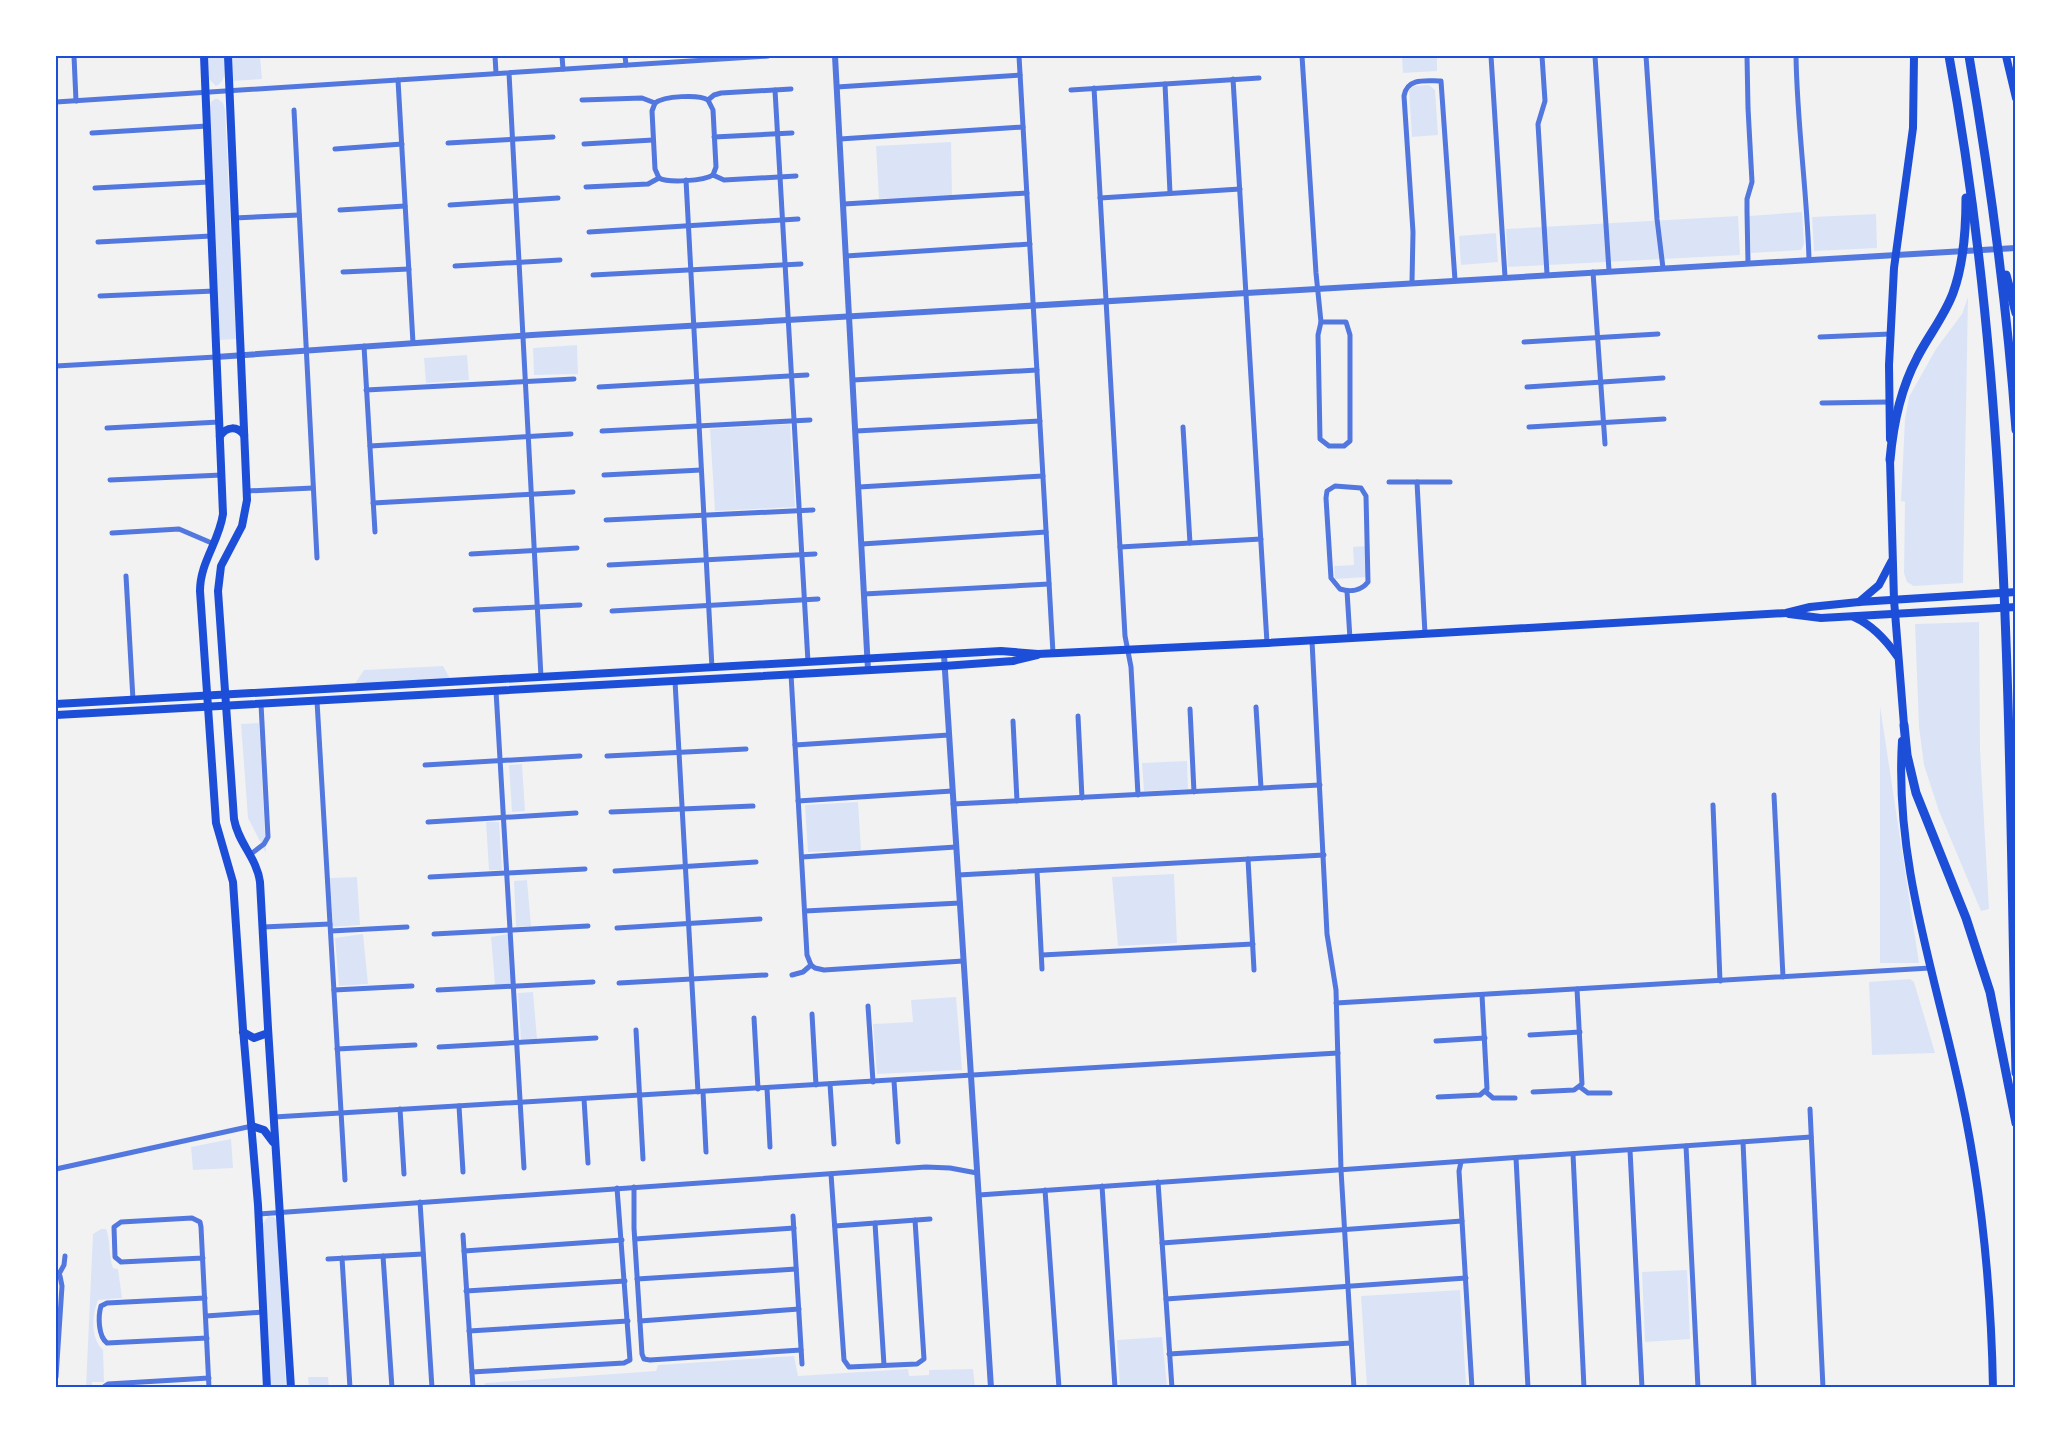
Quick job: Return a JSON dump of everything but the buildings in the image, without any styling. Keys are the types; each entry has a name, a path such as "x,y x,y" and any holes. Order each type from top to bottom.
{"highway":[{"path":"1949,56 1966,162 1988,340 2001,510 2016,1073"},
{"path":"1968,56 1995,230 2016,430"},
{"path":"1890,460 1895,420 1905,384 1917,357 1949,304 1957,278 1965,228 1966,162"},
{"path":"1995,230 2016,313"},
{"path":"1904,725 1907,755 1916,793 1966,918 1987,982 2016,1123"}],"main road":[{"path":"204,56 223,514 220,531 203,566 200,582 216,823 233,882 259,1214 267,1388"},
{"path":"228,56 247,509 242,526 221,566 218,583 234,819 239,837 251,854 260,875 291,1388"},
{"path":"1914,56 1913,128 1895,254 1889,402 1894,600 1904,725 1902,784 1905,845 1914,898 1961,1095 1978,1187 1990,1301 1993,1388"},
{"path":"2006,56 2016,99"},
{"path":"220,436 225,430 232,428 244,435"},
{"path":"1859,603 1879,585 1893,556"},
{"path":"56,704 1009,651 1038,654 1267,644 1786,613 1810,607 2016,592"},
{"path":"1786,613 1812,617 1854,616 2016,607"},
{"path":"1854,616 1863,620 1878,633 1898,659"},
{"path":"56,715 944,666 1013,661 1038,654"},
{"path":"243,1032 254,1038 268,1033"},
{"path":"252,1126 262,1128 268,1133 276,1149"}],"street":[{"path":"74,56 76,100"},
{"path":"495,56 496,74"},
{"path":"562,56 563,69"},
{"path":"625,56 626,65"},
{"path":"56,102 626,65 689,58 768,56"},
{"path":"835,56 868,670"},
{"path":"1019,56 1053,653"},
{"path":"1302,56 1321,322 1318,335 1320,439 1329,446 1344,446 1350,441 1350,335 1346,322 1321,322"},
{"path":"1491,56 1505,277"},
{"path":"1542,56 1545,101 1538,124 1547,274"},
{"path":"1595,56 1609,271"},
{"path":"1646,56 1657,219 1663,268"},
{"path":"1747,56 1752,182 1747,199 1748,263"},
{"path":"1796,56 1809,259"},
{"path":"509,73 542,677"},
{"path":"837,87 1020,75"},
{"path":"1071,90 1259,78"},
{"path":"398,80 414,343"},
{"path":"1233,80 1267,644"},
{"path":"1412,282 1413,232 1404,96 1407,88 1416,81 1441,81 1455,280"},
{"path":"1165,84 1170,193"},
{"path":"1094,88 1125,636 1131,667 1138,795"},
{"path":"708,100 720,93 790,89"},
{"path":"775,90 808,662"},
{"path":"699,97 708,100 712,107 716,167 713,175 706,179 667,181 659,178 655,169 653,140 652,111 655,103 663,99 699,97"},
{"path":"582,100 642,98 655,103"},
{"path":"294,110 317,558"},
{"path":"92,133 207,126"},
{"path":"840,139 1023,127"},
{"path":"714,137 792,133"},
{"path":"448,143 553,137"},
{"path":"584,144 653,140"},
{"path":"335,149 402,144"},
{"path":"713,175 724,180 796,176"},
{"path":"586,187 648,184 659,178"},
{"path":"686,180 712,668"},
{"path":"95,188 209,182"},
{"path":"1100,198 1240,189"},
{"path":"843,204 1027,194"},
{"path":"450,205 558,198"},
{"path":"340,210 405,206"},
{"path":"234,218 299,215"},
{"path":"589,231 798,219"},
{"path":"98,242 211,236"},
{"path":"846,256 1029,244"},
{"path":"56,366 1412,282 2016,248"},
{"path":"455,266 560,260"},
{"path":"593,275 801,264"},
{"path":"343,272 409,269"},
{"path":"1593,272 1605,444"},
{"path":"100,296 214,291"},
{"path":"1524,342 1658,334"},
{"path":"1820,337 1890,334"},
{"path":"364,346 375,532"},
{"path":"853,380 1037,370"},
{"path":"599,387 807,375"},
{"path":"1527,387 1663,378"},
{"path":"366,390 574,379"},
{"path":"1822,403 1889,402"},
{"path":"1529,427 1664,419"},
{"path":"602,431 810,420"},
{"path":"856,431 1040,421"},
{"path":"107,428 219,422"},
{"path":"1183,427 1190,543"},
{"path":"370,446 571,435"},
{"path":"604,475 701,470"},
{"path":"110,480 222,475"},
{"path":"859,487 1043,476"},
{"path":"1389,482 1450,482"},
{"path":"1417,482 1425,634"},
{"path":"1335,486 1361,488 1366,496 1368,582 1360,588 1347,591 1334,584 1330,570 1326,498 1327,491 1335,486"},
{"path":"247,491 313,488"},
{"path":"373,502 573,492"},
{"path":"606,520 813,510"},
{"path":"112,533 176,529 214,544"},
{"path":"862,544 1046,532"},
{"path":"1120,547 1261,539"},
{"path":"471,554 577,548"},
{"path":"609,565 815,554"},
{"path":"126,576 133,700"},
{"path":"864,594 1049,584"},
{"path":"1347,591 1350,639"},
{"path":"612,611 818,599"},
{"path":"475,610 580,604"},
{"path":"1312,641 1328,934 1336,1003 1341,1170 1354,1388"},
{"path":"944,655 991,1388"},
{"path":"791,674 807,955 811,965 824,970 963,961"},
{"path":"675,681 692,979 706,1152"},
{"path":"496,691 524,1168"},
{"path":"317,700 345,1180"},
{"path":"251,854 264,844 267,837 261,704"},
{"path":"1256,707 1261,788"},
{"path":"1190,709 1194,792"},
{"path":"1078,716 1082,798"},
{"path":"1013,721 1017,801"},
{"path":"795,745 949,735"},
{"path":"607,756 746,749"},
{"path":"425,765 580,756"},
{"path":"953,804 1320,785"},
{"path":"798,801 952,791"},
{"path":"1774,795 1783,977"},
{"path":"1713,805 1720,981"},
{"path":"611,812 753,806"},
{"path":"428,822 576,813"},
{"path":"802,857 956,847"},
{"path":"958,875 1324,855"},
{"path":"1248,859 1254,970"},
{"path":"615,871 756,862"},
{"path":"430,877 585,869"},
{"path":"1037,871 1042,969"},
{"path":"805,911 960,903"},
{"path":"617,928 760,918"},
{"path":"434,934 588,926"},
{"path":"263,927 407,927"},
{"path":"1042,955 1252,944"},
{"path":"792,975 803,972 811,965"},
{"path":"1336,1003 1930,968"},
{"path":"619,983 766,975"},
{"path":"438,990 593,982"},
{"path":"334,990 412,986"},
{"path":"1533,1092 1574,1090 1580,1087 1583,1080 1577,989"},
{"path":"1438,1098 1480,1095 1486,1092 1488,1085 1482,994"},
{"path":"868,1006 873,1082"},
{"path":"812,1014 816,1085"},
{"path":"754,1017 759,1089"},
{"path":"636,1030 643,1158"},
{"path":"1530,1035 1580,1032"},
{"path":"439,1047 596,1038"},
{"path":"1436,1041 1485,1038"},
{"path":"337,1049 415,1045"},
{"path":"274,1116 1338,1053"},
{"path":"894,1081 898,1142"},
{"path":"830,1084 834,1144"},
{"path":"1580,1087 1592,1094 1610,1093"},
{"path":"766,1088 770,1147"},
{"path":"1486,1092 1490,1097 1497,1099 1515,1098"},
{"path":"584,1099 588,1163"},
{"path":"459,1106 463,1172"},
{"path":"400,1109 404,1174"},
{"path":"1810,1109 1823,1388"},
{"path":"56,1169 252,1126"},
{"path":"979,1195 1811,1137"},
{"path":"1743,1142 1754,1388"},
{"path":"1686,1146 1698,1388"},
{"path":"1630,1150 1642,1388"},
{"path":"1573,1154 1584,1388"},
{"path":"1516,1158 1528,1388"},
{"path":"1461,1161 1459,1170 1473,1388"},
{"path":"259,1214 938,1167 977,1173"},
{"path":"831,1174 845,1363 849,1367 917,1364 924,1357 915,1220"},
{"path":"1158,1182 1172,1388"},
{"path":"1102,1186 1115,1388"},
{"path":"634,1187 642,1354 647,1360 801,1350"},
{"path":"471,1372 630,1360 617,1188"},
{"path":"1046,1190 1059,1388"},
{"path":"420,1202 432,1388"},
{"path":"793,1216 802,1364"},
{"path":"203,1258 121,1262 116,1257 114,1227 121,1222 197,1219 201,1224 203,1258 206,1316 209,1388"},
{"path":"835,1226 930,1219"},
{"path":"1162,1243 1462,1221"},
{"path":"875,1223 884,1365"},
{"path":"635,1239 794,1228"},
{"path":"462,1235 472,1388"},
{"path":"464,1251 622,1240"},
{"path":"328,1259 423,1254"},
{"path":"56,1377 62,1286 57,1273 64,1265 65,1256"},
{"path":"382,1256 392,1388"},
{"path":"342,1258 351,1388"},
{"path":"637,1279 796,1269"},
{"path":"1166,1299 1466,1278"},
{"path":"466,1291 625,1281"},
{"path":"205,1298 107,1303 101,1306 101,1337 107,1343 207,1338"},
{"path":"640,1321 799,1308"},
{"path":"206,1316 263,1312"},
{"path":"469,1331 628,1321"},
{"path":"1169,1354 1351,1343"},
{"path":"102,1388 108,1384 209,1378"}],"shaded area":[{"path":"208,56 224,56 224,77 216,86 209,79"},
{"path":"231,56 260,56 262,79 232,81"},
{"path":"1437,56 1437,71 1403,73 1402,57"},
{"path":"1429,85 1435,90 1438,135 1412,137 1409,90 1414,86"},
{"path":"215,99 223,103 225,109 236,339 220,340 210,108 211,102"},
{"path":"951,142 952,196 879,199 876,146"},
{"path":"1802,212 1804,244 1801,250 1751,253 1749,216"},
{"path":"1876,214 1877,248 1814,251 1812,217"},
{"path":"1738,216 1740,255 1508,267 1506,229"},
{"path":"1496,233 1498,262 1461,265 1459,236"},
{"path":"1968,297 1963,583 1914,586 1907,582 1904,573 1905,502 1901,501 1905,419 1909,397 1936,349 1962,314"},
{"path":"577,345 578,374 534,375 533,348"},
{"path":"467,355 469,380 426,383 424,358"},
{"path":"790,424 795,507 715,511 710,429"},
{"path":"1365,546 1367,577 1335,579 1334,566 1354,565 1353,547"},
{"path":"1979,622 1980,749 1989,909 1981,911 1939,811 1924,765 1919,727 1915,624"},
{"path":"443,666 453,684 351,690 364,670"},
{"path":"1880,706 1919,963 1880,963"},
{"path":"259,723 266,853 248,818 241,724"},
{"path":"1187,761 1188,789 1144,791 1142,763"},
{"path":"522,764 525,811 512,812 509,765"},
{"path":"858,802 861,850 808,852 805,805"},
{"path":"486,822 499,822 502,870 489,870"},
{"path":"1174,874 1177,943 1118,946 1112,877"},
{"path":"357,877 360,925 333,927 330,878"},
{"path":"527,880 531,926 516,927 514,881"},
{"path":"363,934 368,984 339,986 335,938"},
{"path":"509,934 512,984 495,985 491,937"},
{"path":"1910,979 1914,982 1935,1053 1872,1055 1869,982"},
{"path":"533,992 537,1039 521,1040 518,993"},
{"path":"956,997 962,1070 877,1074 873,1024 913,1022 911,1000"},
{"path":"231,1139 233,1168 193,1170 191,1147"},
{"path":"268,1216 274,1217 277,1221 286,1387 270,1387 262,1225"},
{"path":"106,1229 108,1234 111,1263 113,1268 118,1269 122,1298 98,1300 93,1326 96,1339 103,1350 104,1382 92,1382 92,1387 86,1387 93,1234"},
{"path":"1687,1270 1690,1339 1645,1342 1642,1272"},
{"path":"1460,1290 1466,1385 1432,1388 1367,1387 1361,1296"},
{"path":"1162,1337 1167,1387 1120,1387 1117,1340"},
{"path":"794,1356 798,1376 908,1369 909,1376 929,1375 929,1370 973,1369 975,1387 484,1387 485,1383 656,1371 658,1365"},
{"path":"308,1377 328,1377 329,1387 309,1387"}]}
